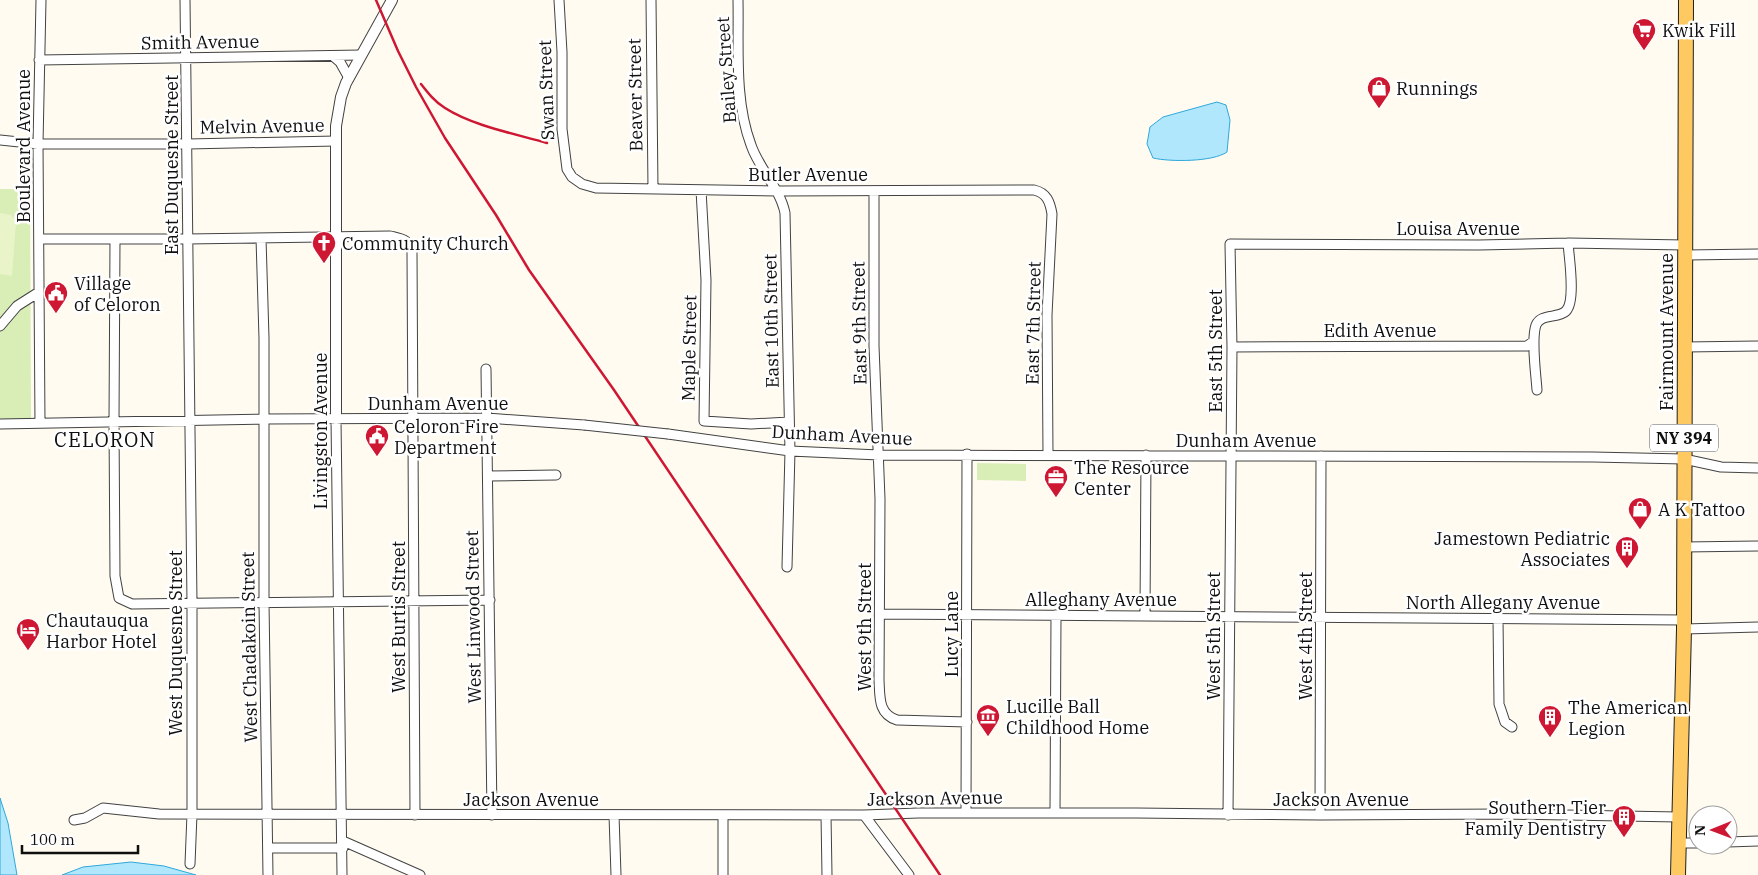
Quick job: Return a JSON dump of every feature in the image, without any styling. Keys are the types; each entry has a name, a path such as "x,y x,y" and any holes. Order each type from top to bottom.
{"main road":[{"name":"Fairmount Avenue","path":"1678,875 1684,547 1686,0"}],"street":[{"name":"Boulevard Avenue","path":"40,423 38,144 41,0"},
{"name":"East Duquesne Street","path":"185,0 188,144 189,421"},
{"name":"Livingston Avenue","path":"342,875 343,845 340,814 337,601 336,126 341,97 349,78 392,0"},
{"name":"Swan Street","path":"560,0 562,129 567,169 572,177"},
{"name":"Beaver Street","path":"651,0 652,189"},
{"name":"Bailey Street","path":"738,0 739,82 744,121 751,147 777,191"},
{"path":"333,56 340,62 349,78"},
{"name":"Smith Avenue","path":"39,60 361,56"},
{"name":"Melvin Avenue","path":"0,140 38,144 188,144 336,141"},
{"name":"Butler Avenue","path":"572,177 582,184 596,188 777,191 1034,190 1045,195"},
{"name":"Maple Street","path":"701,190 706,280 704,421 751,424 789,422"},
{"name":"East 10th Street","path":"777,191 782,200 785,213 790,451 787,567"},
{"name":"East 9th Street","path":"874,191 874,346 879,455"},
{"name":"East 7th Street","path":"1045,195 1050,202 1052,214 1047,315 1048,454"},
{"name":"West Burtis Street","path":"335,237 390,236 402,238 409,243 412,252 415,815"},
{"path":"39,239 115,240 335,237"},
{"name":"West Chadakoin Street","path":"261,238 268,875"},
{"path":"115,240 115,576 117,593 122,600 132,604 490,600"},
{"name":"Louisa Avenue","path":"1230,244 1479,245 1568,243 1758,254"},
{"path":"1537,390 1532,343 1536,324 1544,318 1560,315 1567,311 1570,304 1571,283 1568,243"},
{"name":"East 5th Street","path":"1230,244 1232,347 1231,457"},
{"path":"0,326 17,306 39,292"},
{"name":"Edith Avenue","path":"1232,347 1532,343"},
{"path":"1685,347 1758,346"},
{"name":"West Linwood Street","path":"486,369 492,815"},
{"name":"Dunham Avenue","path":"0,424 264,419 487,418 584,425 668,434 790,451 879,455 1048,454 1231,457 1684,459 1721,467 1758,468"},
{"name":"West Duquesne Street","path":"189,421 192,603 192,814 190,864"},
{"name":"Lucy Lane","path":"966,454 966,813"},
{"name":"West 9th Street","path":"879,455 881,706 889,718 897,720 967,722"},
{"path":"1145,615 1146,455"},
{"name":"West 4th Street","path":"1320,815 1321,456"},
{"name":"West 5th Street","path":"1228,815 1231,457"},
{"path":"488,476 556,475"},
{"path":"1684,547 1758,546"},
{"name":"Alleghany Avenue","path":"880,614 1322,617"},
{"path":"1054,813 1056,615"},
{"name":"North Allegany Avenue","path":"1322,617 1498,618 1758,627"},
{"path":"1498,618 1499,704 1505,722 1512,727"},
{"name":"Jackson Avenue","path":"74,820 85,818 103,808 159,814 864,815 1054,813 1228,815 1511,814 1679,817"},
{"path":"614,815 616,875"},
{"path":"723,815 723,875"},
{"path":"826,815 827,875"},
{"path":"864,815 909,875"},
{"path":"1738,842 1758,841"},
{"path":"1679,843 1688,843"},
{"path":"268,848 343,845 420,875"}],"green space":[{"path":"0,189 30,189 31,419 0,420"},
{"path":"0,213 11,215 16,221 12,276 0,274"},
{"path":"977,463 1026,464 1026,481 977,480"}],"water":[{"path":"1217,102 1226,105 1230,120 1227,152 1212,158 1191,160 1153,158 1147,144 1150,127 1163,117"},
{"path":"0,798 8,823 17,875 0,875"},
{"path":"131,862 164,866 196,875 62,875 83,867"}],"railway":[{"path":"376,0 416,87 445,138 496,215 529,270 614,390 940,875"},
{"path":"421,84 438,103 468,120 547,143"}],"place":[{"name":"Kwik Fill","path":"1644,51"},
{"name":"Runnings","path":"1379,109"},
{"name":"Community Church","path":"324,264"},
{"name":"Village of Celoron","path":"56,314"},
{"name":"Celoron Fire Department","path":"377,457"},
{"name":"The Resource Center","path":"1056,498"},
{"name":"A K Tattoo","path":"1640,530"},
{"name":"Jamestown Pediatric Associates","path":"1627,569"},
{"name":"Chautauqua Harbor Hotel","path":"28,651"},
{"name":"Lucille Ball Childhood Home","path":"988,737"},
{"name":"The American Legion","path":"1550,738"},
{"name":"Southern Tier Family Dentistry","path":"1624,838"}],"district":[{"name":"CELORON","path":"105,439"}]}
